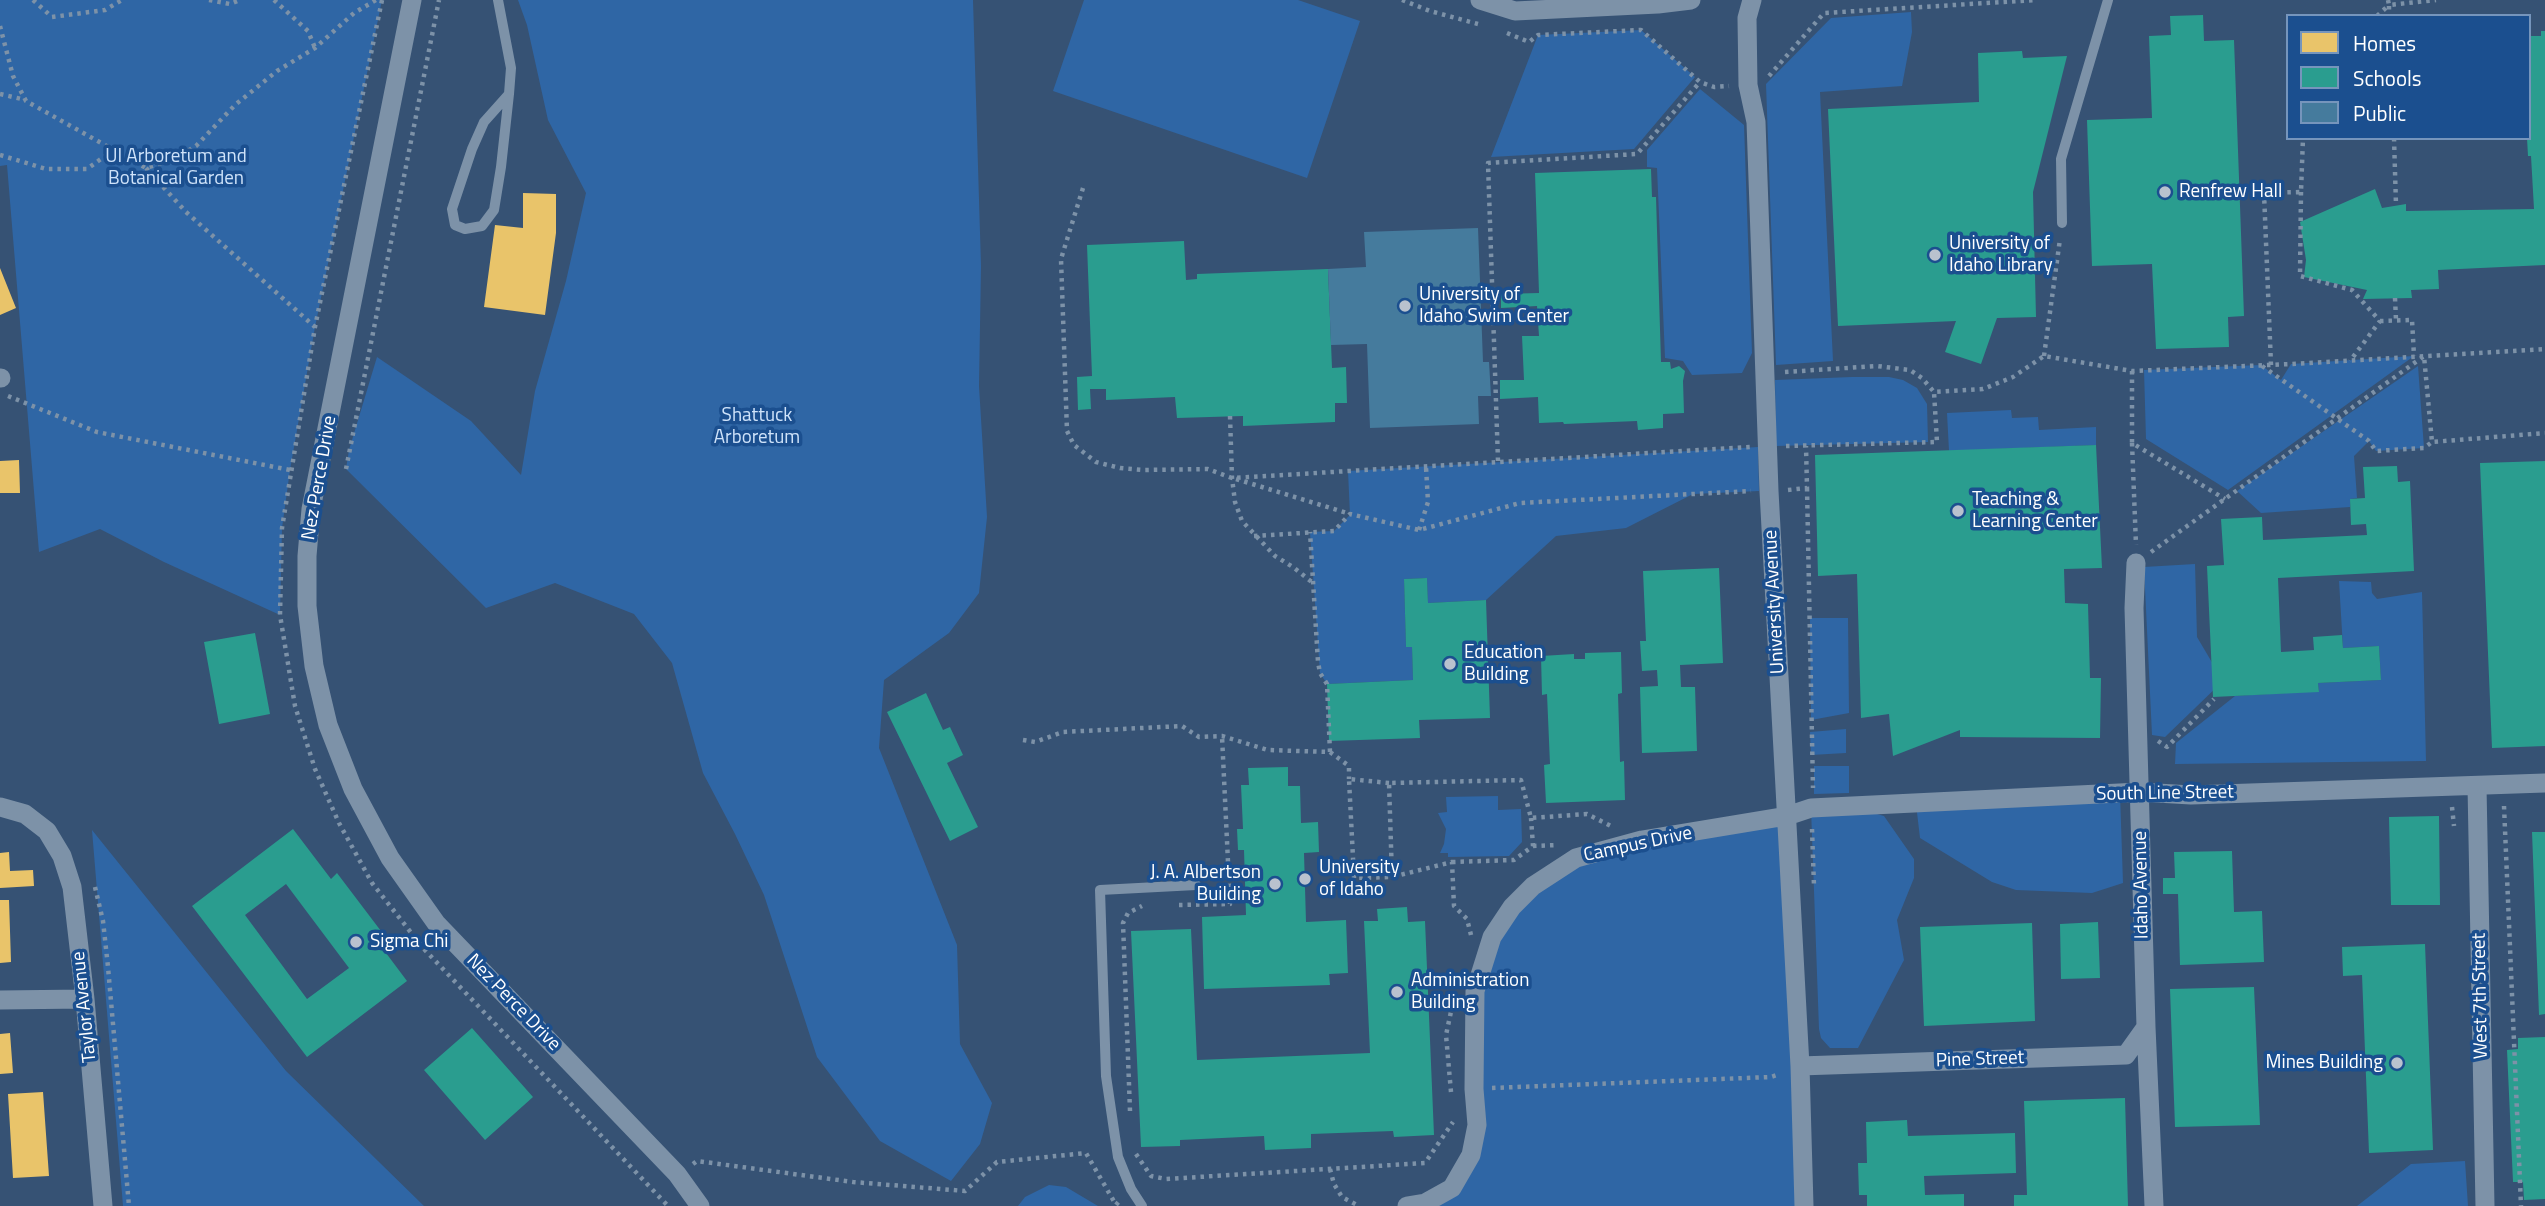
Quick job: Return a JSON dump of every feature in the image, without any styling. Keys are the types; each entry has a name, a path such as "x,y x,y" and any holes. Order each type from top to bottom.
{"street":[{"name":"Nez Perce Drive","path":"412,0 311,509 307,606 314,666 328,725 353,789 390,858 429,913 677,1174 700,1206"},
{"path":"1480,0 1515,11 1526,11 1691,0"},
{"name":"University Avenue","path":"1752,0 1747,18 1748,85 1756,122 1765,373 1763,447 1769,491 1787,816 1800,1066 1804,1206"},
{"name":"Idaho Avenue","path":"2136,563 2134,608 2154,1206"},
{"name":"South Line Street","path":"1787,816 1811,808 2140,792 2191,795 2545,783"},
{"name":"West 7th Street","path":"2477,786 2485,1206"},
{"name":"Taylor Avenue","path":"0,807 15,810 47,831 62,856 72,887 85,999 103,1206"},
{"name":"Campus Drive","path":"1407,1206 1425,1203 1451,1188 1471,1155 1477,1125 1474,1089 1475,991 1492,937 1512,907 1533,886 1576,858 1642,840 1787,816"},
{"path":"0,1000 85,999"},
{"name":"Pine Street","path":"1800,1066 2126,1055 2146,1027"}],"lane":[{"path":"498,0 511,68 509,94 494,210 482,226 465,229 455,225 452,209 484,122 509,94"},
{"path":"2062,223 2061,159 2108,0"},
{"path":"1142,1206 1118,1157 1106,1076 1100,890 1196,885"}],"path":[{"path":"33,0 52,18 105,10 122,0"},
{"path":"209,0 230,5 240,0"},
{"path":"274,0 308,31 315,48"},
{"path":"146,168 174,159 196,146 245,97 276,71 315,48 354,13 376,0"},
{"path":"382,0 315,327 282,528 280,615 295,706 316,769 339,823 372,883 424,949 668,1206"},
{"path":"346,469 439,0"},
{"path":"1402,0 1481,25"},
{"path":"1501,31 1529,42 1538,35 1641,30 1700,82 1714,87 1761,85 1824,13 2036,0"},
{"path":"2388,3 2436,0"},
{"path":"0,26 13,76 26,100"},
{"path":"1498,461 1488,163 1637,154 1700,82"},
{"path":"0,94 26,100 146,168 186,212 315,327"},
{"path":"2303,140 2300,276 2351,290 2381,321"},
{"path":"2393,140 2396,205"},
{"path":"0,155 46,169 87,169 112,151"},
{"path":"1083,188 1060,259 1067,431 1074,445 1096,462 1120,468 1208,468 1232,478 1350,514 1419,530 1520,503 1807,488"},
{"path":"2272,365 2264,193 2301,192"},
{"path":"2044,356 2062,223"},
{"path":"2395,298 2396,320"},
{"path":"2350,361 2381,321 2412,320 2414,356"},
{"path":"1934,392 1983,389 2013,377 2044,356 2132,370 2272,365 2545,349"},
{"path":"2136,563 2424,356"},
{"path":"2424,356 2432,442"},
{"path":"2261,365 2369,441 2376,451 2424,449 2432,442 2545,433"},
{"path":"1232,478 1763,447 1937,442 1934,392 1922,378 1910,370 1877,366 1765,373"},
{"path":"2132,370 2136,563"},
{"path":"11,396 97,432 290,470"},
{"path":"1230,416 1232,478 1235,502 1242,521 1275,556 1313,583"},
{"path":"2132,443 2225,499"},
{"path":"1806,446 1814,889"},
{"path":"1419,530 1428,502 1426,467"},
{"path":"1254,536 1334,531 1350,514"},
{"path":"1310,532 1318,663 1320,673 1327,684 1330,752"},
{"path":"2138,724 2167,747 2214,699"},
{"path":"1023,740 1035,742 1063,732 1182,726 1199,737 1222,736 1269,750 1330,752 1349,766 1354,878 1392,877 1452,862 1514,860 1533,846 1564,845"},
{"path":"1174,905 1230,904 1222,736"},
{"path":"1349,779 1389,783 1521,780 1531,818 1533,846"},
{"path":"1389,783 1392,877"},
{"path":"2510,800 2503,807 2521,1206"},
{"path":"2442,802 2452,804 2454,833"},
{"path":"1531,818 1587,814 1622,830"},
{"path":"1452,862 1454,906 1467,919 1473,945"},
{"path":"1123,923 1128,913 1136,907 1147,905"},
{"path":"1474,1089 1771,1077 1800,1066"},
{"path":"677,1174 697,1161 853,1182 965,1191 997,1163 1086,1153 1116,1206 1131,1188"},
{"path":"1330,1169 1334,1184 1342,1197 1359,1206"}],"green space":[{"name":"UI Arboretum and Botanical Garden","path":"0,0 382,0 315,327 290,470 282,528 280,615 164,562 100,529 39,552 7,165 0,166"},
{"name":"Shattuck Arboretum","path":"518,0 973,0 981,266 979,386 987,517 979,593 949,633 884,680 879,748 957,945 960,1044 992,1103 980,1144 951,1181 880,1141 817,1057 764,895 703,773 672,663 634,614 555,583 486,608 346,469 349,450 377,357 471,421 521,475 535,391 566,281 586,193 548,120 527,25"},
{"path":"1084,0 1298,0 1360,21 1307,178 1053,91"},
{"path":"1911,12 1912,32 1902,86 1820,92 1833,361 1776,365 1766,84 1831,18"},
{"path":"1641,30 1695,77 1634,149 1491,157 1538,35"},
{"path":"1700,89 1744,125 1752,353 1742,373 1692,375 1683,361 1665,358 1657,168 1647,167 1647,150"},
{"path":"2414,356 2228,490 2146,439 2144,370 2261,365 2281,380 2291,364"},
{"path":"2418,366 2424,448 2376,451 2369,441 2354,456 2357,498 2350,499 2350,507 2261,513 2237,491"},
{"path":"1889,377 1903,380 1917,388 1927,404 1928,442 1776,446 1775,380"},
{"path":"2011,410 2012,418 2038,417 2039,430 2096,427 2096,445 1949,451 1947,413"},
{"path":"1758,447 1759,491 1693,494 1626,528 1556,536 1486,600 1428,603 1427,578 1404,579 1406,647 1412,647 1413,680 1327,684 1320,673 1310,532 1334,531 1350,515 1348,471"},
{"path":"2195,564 2197,637 2223,681 2165,737 2152,735 2144,567"},
{"path":"2339,581 2371,582 2372,593 2377,599 2422,592 2426,761 2175,764 2176,743 2235,696 2319,691 2318,683 2381,680 2379,646 2343,648"},
{"path":"1810,618 1848,618 1849,713 1811,720"},
{"path":"1846,729 1846,753 1811,755 1810,732"},
{"path":"1814,766 1849,766 1849,793 1814,794"},
{"path":"2120,793 2123,883 2092,893 2016,890 1992,882 1920,838 1916,804"},
{"path":"1498,796 1498,810 1521,809 1522,842 1509,856 1448,857 1448,853 1440,853 1446,829 1438,813 1447,812 1446,797"},
{"path":"1848,806 1884,816 1914,859 1914,878 1897,920 1904,960 1858,1048 1830,1048 1821,1038 1819,1029 1811,808"},
{"path":"1787,816 1804,1206 1407,1206 1425,1203 1471,1155 1475,991 1492,937 1576,858"},
{"path":"92,830 286,1071 424,1206 123,1206"},
{"path":"2465,1161 2468,1206 2357,1206 2411,1164"},
{"path":"1049,1185 1066,1187 1098,1206 1018,1206 1025,1197"}],"building: Homes":[{"path":"523,193 556,194 556,233 545,315 484,307 495,225 523,228"},
{"path":"0,268 16,308 0,315"},
{"path":"19,460 20,493 0,493 0,461"},
{"path":"9,852 10,871 33,870 34,886 0,888 0,853"},
{"path":"0,900 9,900 11,962 0,963"},
{"path":"10,1033 13,1073 0,1074 0,1034"},
{"path":"43,1092 49,1176 13,1178 8,1094"}],"building: Schools":[{"name":"Renfrew Hall","path":"2203,15 2204,41 2234,40 2244,316 2228,317 2229,347 2156,349 2152,264 2092,266 2087,120 2152,118 2149,36 2171,35 2170,16"},
{"path":"2541,31 2545,31 2545,265 2438,270 2439,289 2411,290 2412,298 2363,299 2367,290 2304,277 2306,260 2300,222 2375,189 2382,208 2406,204 2406,211 2534,209 2531,156 2528,156 2527,140 2531,140 2531,36 2541,36"},
{"name":"University of Idaho Library","path":"2022,51 2023,58 2067,56 2033,192 2036,317 1997,318 1981,364 1945,352 1956,321 1838,326 1828,109 1979,102 1978,53"},
{"path":"1651,169 1652,197 1656,197 1661,362 1670,362 1671,369 1679,366 1685,371 1684,413 1663,414 1663,428 1638,430 1637,421 1539,423 1538,397 1500,399 1500,380 1524,380 1522,336 1539,336 1537,306 1501,308 1501,294 1539,293 1535,173"},
{"path":"1184,241 1186,280 1197,279 1197,274 1328,269 1332,368 1346,367 1347,403 1335,403 1335,422 1243,426 1243,416 1177,418 1175,397 1106,400 1106,389 1090,389 1091,409 1078,410 1077,377 1092,376 1087,245"},
{"path":"2096,445 2102,568 2064,569 2065,603 2088,604 2090,678 2101,678 2100,738 1960,737 1960,730 1893,756 1889,714 1861,718 1857,574 1818,576 1815,455"},
{"path":"2545,461 2545,746 2492,748 2480,463"},
{"path":"2397,466 2398,482 2410,481 2414,571 2278,578 2281,652 2314,650 2313,637 2342,635 2343,648 2379,646 2381,680 2318,683 2319,692 2213,697 2207,566 2224,565 2221,519 2262,517 2263,540 2367,535 2366,524 2351,525 2350,499 2365,498 2363,467"},
{"path":"1719,568 1723,663 1680,665 1681,687 1695,687 1697,751 1642,753 1640,687 1658,686 1657,670 1642,671 1640,641 1646,641 1643,571"},
{"name":"Education Building","path":"1427,578 1428,603 1486,600 1490,718 1419,720 1420,738 1329,741 1327,684 1413,680 1412,647 1406,647 1404,579"},
{"path":"255,633 270,714 219,724 204,642"},
{"path":"1621,652 1622,693 1618,694 1620,762 1624,761 1625,800 1546,803 1544,765 1550,764 1547,694 1542,695 1541,656 1574,654 1574,659 1585,659 1585,653"},
{"path":"926,693 943,730 950,727 963,755 947,763 978,827 950,841 887,712"},
{"name":"J. A. Albertson Building","path":"1288,767 1288,786 1300,786 1301,823 1318,822 1319,852 1304,853 1306,922 1346,920 1348,973 1329,974 1330,985 1204,989 1202,917 1246,915 1244,850 1238,850 1237,829 1243,829 1241,785 1249,785 1248,768"},
{"path":"2439,816 2440,905 2391,905 2389,817"},
{"name":"Sigma Chi","path":"293,829 331,879 337,873 387,939 380,945 407,981 307,1057 192,906","holes":["286,884 349,968 307,999 245,915"]},
{"path":"2532,832 2545,832 2545,1014 2539,1015"},
{"path":"2232,851 2234,912 2262,911 2264,962 2180,965 2178,894 2163,894 2163,878 2175,878 2174,852"},
{"name":"Administration Building","path":"1407,907 1408,922 1425,921 1434,1135 1394,1137 1393,1131 1311,1134 1311,1148 1265,1150 1264,1136 1180,1140 1180,1146 1141,1147 1131,931 1191,929 1197,1060 1370,1053 1364,921 1378,921 1377,909"},
{"path":"2098,922 2100,978 2061,979 2060,924"},
{"path":"2032,923 2035,1021 1924,1026 1920,927"},
{"name":"Mines Building","path":"2425,944 2433,1150 2369,1153 2362,975 2343,976 2342,947"},
{"path":"2254,987 2260,1125 2175,1127 2170,989"},
{"path":"472,1028 533,1097 485,1140 424,1070"},
{"path":"2545,1037 2545,1199 2524,1200 2523,1182 2513,1182 2507,1050 2518,1049 2518,1038"},
{"path":"2125,1098 2128,1206 2014,1206 2014,1195 2027,1195 2024,1101"},
{"path":"1907,1120 1908,1136 2015,1133 2016,1173 1924,1176 1925,1195 1964,1194 1964,1206 1867,1206 1867,1195 1859,1195 1858,1163 1867,1163 1866,1122"}],"building: Public":[{"name":"University of Idaho Swim Center","path":"1478,228 1483,362 1489,362 1491,396 1478,396 1479,424 1370,428 1367,344 1331,345 1328,269 1366,267 1364,232"}],"place":[{"name":"Renfrew Hall","path":"2165,192"},
{"name":"University of Idaho Library","path":"1935,255"},
{"name":"University of Idaho Swim Center","path":"1405,306"},
{"name":"Teaching & Learning Center","path":"1958,511"},
{"name":"Education Building","path":"1450,664"},
{"name":"University of Idaho","path":"1305,879"},
{"name":"J. A. Albertson Building","path":"1275,884"},
{"name":"Sigma Chi","path":"356,942"},
{"name":"Administration Building","path":"1397,992"},
{"name":"Mines Building","path":"2397,1063"}]}
